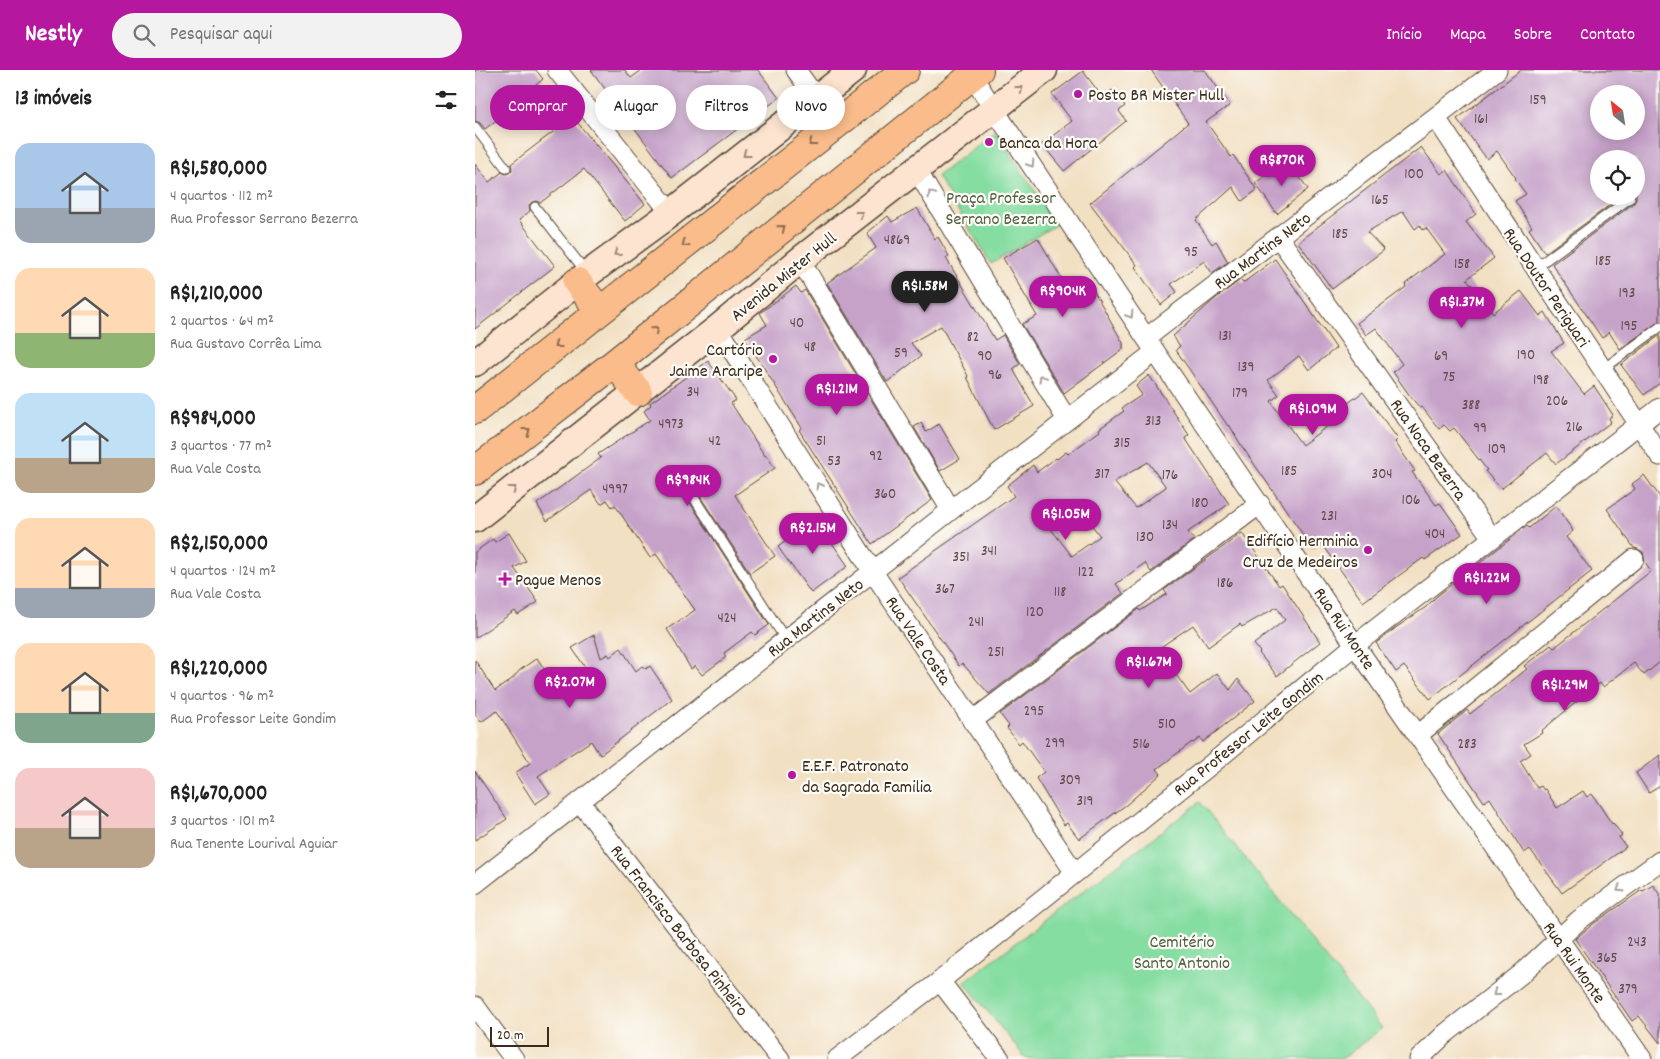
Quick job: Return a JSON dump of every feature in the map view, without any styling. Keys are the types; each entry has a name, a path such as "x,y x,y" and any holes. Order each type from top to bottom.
{"highway":[{"path":"475,410 905,70"},
{"path":"475,471 615,363 973,72"},
{"path":"582,278 600,311"},
{"path":"615,363 638,392"}],"main road":[{"path":"834,85 853,70"},
{"name":"Avenida Mister Hull","path":"475,519 638,392 800,260 1044,70"},
{"path":"475,363 582,278 671,213 777,130"}],"street":[{"path":"557,70 671,213"},
{"path":"796,70 807,85"},
{"name":"Rua Martins Neto","path":"475,884 1067,420 1151,345 1279,238 1497,70"},
{"name":"Rua Rui Monte","path":"973,72 995,109 1151,345 1355,645 1643,1059"},
{"name":"Rua Doutor Periguari","path":"1436,118 1638,426 1660,456"},
{"path":"916,169 1067,420"},
{"name":"Rua Noca Bezerra","path":"1279,238 1492,538"},
{"path":"800,260 951,510"},
{"name":"Rua Vale Costa","path":"718,328 873,572 1075,873"},
{"name":"Rua Professor Leite Gondim","path":"837,1059 940,981 1214,762 1355,645 1660,408"},
{"path":"972,721 1260,504"},
{"path":"1418,735 1634,559"},
{"name":"Rua Francisco Barbosa Pinheiro","path":"580,802 780,1059"},
{"path":"1419,1059 1445,1034 1520,975 1579,920 1660,861"},
{"path":"940,981 1000,1059"},
{"path":"475,1006 514,1059"}],"lane":[{"path":"475,127 506,168"},
{"path":"1534,268 1620,205"},
{"path":"535,207 582,278"},
{"path":"1602,370 1660,327"},
{"path":"685,484 786,640"}],"green space":[{"name":"Praça Professor Serrano Bezerra","path":"995,131 1057,224 991,264 937,176"},
{"name":"Cemitério Santo Antonio","path":"1200,802 1382,1028 1342,1059 1026,1059 964,982"}],"building":[{"path":"475,70 536,70 543,79 536,85 490,85 490,125 485,129 480,123 475,121"},
{"path":"591,70 625,70 631,78 642,70 758,70 777,95 777,99 767,107 767,85 686,85 686,130 736,130 672,178 636,130 676,130 676,85 602,85"},
{"path":"1151,70 1205,70 1230,105 1206,122 1231,157 1233,155 1257,190 1242,201 1233,187 1196,220 1212,244 1216,241 1228,262 1212,273 1204,261 1171,284 1177,292 1161,305 1135,267 1137,265 1090,203 1188,123"},
{"path":"1521,70 1660,70 1660,321 1620,349 1609,332 1602,338 1552,264 1631,205 1645,205 1645,150 1590,150 1590,205 1610,205 1545,253 1529,229 1532,227 1515,201 1526,194 1497,151 1487,159 1457,119"},
{"path":"1083,71 1103,98 1112,90 1125,106 1119,111 1126,121 1064,171 1042,144 1072,121 1052,94"},
{"path":"554,130 584,130 645,204 625,221 584,169 540,203 537,201 532,202 529,205 530,211 519,220 555,266 475,329 475,164 489,182 502,172 509,173 512,170 511,164"},
{"path":"1421,147 1441,174 1447,170 1476,214 1466,222 1494,258 1467,279 1493,313 1521,291 1540,316 1545,312 1564,343 1551,351 1584,394 1594,386 1613,415 1609,418 1611,422 1556,464 1547,453 1501,489 1485,471 1487,470 1454,428 1450,431 1444,425 1439,429 1422,407 1420,408 1410,396 1393,372 1402,364 1376,328 1366,335 1357,323 1406,287 1405,284 1445,254 1426,228 1423,230 1420,225 1415,229 1403,211 1367,232 1384,250 1332,289 1298,242"},
{"path":"1288,161 1308,189 1277,214 1255,183"},
{"path":"917,208 935,239 938,237 949,256 946,258 995,340 1003,335 1020,364 1013,369 1034,406 994,430 941,326 911,343 921,356 887,382 827,283 876,248 867,233 888,216 892,222"},
{"path":"1038,238 1071,295 1090,284 1123,343 1123,349 1064,393 1022,324 1037,316 1003,258"},
{"path":"1275,259 1336,348 1309,370 1299,356 1268,380 1279,395 1271,401 1274,406 1302,445 1333,422 1329,417 1363,392 1398,439 1395,442 1415,471 1412,472 1436,505 1440,503 1462,534 1425,560 1423,558 1363,602 1321,542 1313,549 1176,350 1180,346 1173,336 1216,298 1240,280 1243,283"},
{"path":"796,286 801,293 805,290 932,500 872,544 799,430 802,428 745,338 767,325 760,313"},
{"path":"1660,335 1660,383 1644,395 1621,365"},
{"path":"708,361 736,400 731,403 765,456 775,468 735,495 775,556 750,573 690,481 685,478 680,481 680,487 769,625 755,635 752,632 724,653 726,657 702,675 695,666 691,669 667,629 695,610 656,554 650,558 615,505 612,507 607,500 601,504 591,490 547,521 537,504 601,458 598,454 650,420 644,411 651,405 650,403"},
{"path":"1149,375 1189,435 1185,438 1229,504 1188,532 1194,540 1151,572 1145,563 1116,584 1123,593 989,694 962,663 959,666 898,577 1014,496 1007,486 1033,465 1037,472 1066,452 1068,454 1100,431 1099,429 1124,411 1122,408 1142,395 1136,386","holes":["1148,462 1166,487 1136,508 1114,482","1079,508 1100,536 1072,556 1051,529"]},
{"path":"921,423 926,432 939,424 960,459 940,471 914,427"},
{"path":"1644,475 1660,497 1660,662 1644,675 1634,663 1603,687 1600,683 1541,731 1542,733 1524,744 1531,754 1520,761 1537,788 1541,786 1545,789 1557,808 1583,791 1587,797 1592,794 1612,824 1622,835 1619,837 1626,847 1562,893 1530,849 1524,853 1490,798 1484,802 1438,734 1467,710 1470,714 1527,669 1524,666 1551,645 1554,648 1651,571 1645,562 1643,552 1634,548 1607,509 1635,489 1632,484"},
{"path":"1556,506 1573,531 1566,537 1592,571 1430,699 1404,666 1396,672 1376,643 1426,607 1437,596 1527,526 1529,528"},
{"path":"812,514 848,566 811,593 778,547 800,530 799,527 801,525 799,522"},
{"path":"509,533 526,561 514,568 538,602 518,615 515,611 475,638 475,552 493,539 495,542"},
{"path":"1242,533 1279,586 1282,584 1320,642 1277,676 1254,644 1285,620 1277,607 1242,627 1240,624 1208,647 1193,625 1162,646 1176,666 1171,668 1190,694 1217,673 1230,690 1238,679 1255,701 1203,742 1200,738 1192,742 1157,769 1161,774 1126,805 1079,839 1067,823 1064,825 1036,778 1044,772 1022,741 1019,744 1007,728 1009,726 1000,714 1139,609 1140,611 1167,594 1164,590"},
{"path":"594,635 601,658 608,654 610,657 621,648 636,671 642,666 646,669 650,666 672,699 600,755 591,741 538,776 550,794 535,804 515,773 530,763 497,711 481,722 475,714 475,660 495,691 537,658 559,691 587,670 572,648"},
{"path":"1660,755 1660,786 1649,793 1636,773"},
{"path":"475,771 507,819 475,840"},
{"path":"1653,885 1660,895 1660,1043 1639,1016 1632,1021 1575,939 1642,890"}],"place":[{"name":"Posto BR Mister Hull","path":"1078,94"},
{"name":"Banca da Hora","path":"989,142"},
{"name":"Cartório Jaime Araripe","path":"773,359"},
{"name":"Edifício Herminia Cruz de Medeiros","path":"1368,550"},
{"name":"Pague Menos","path":"505,579"},
{"name":"E.E.F. Patronato da Sagrada Familia","path":"792,775"}]}
